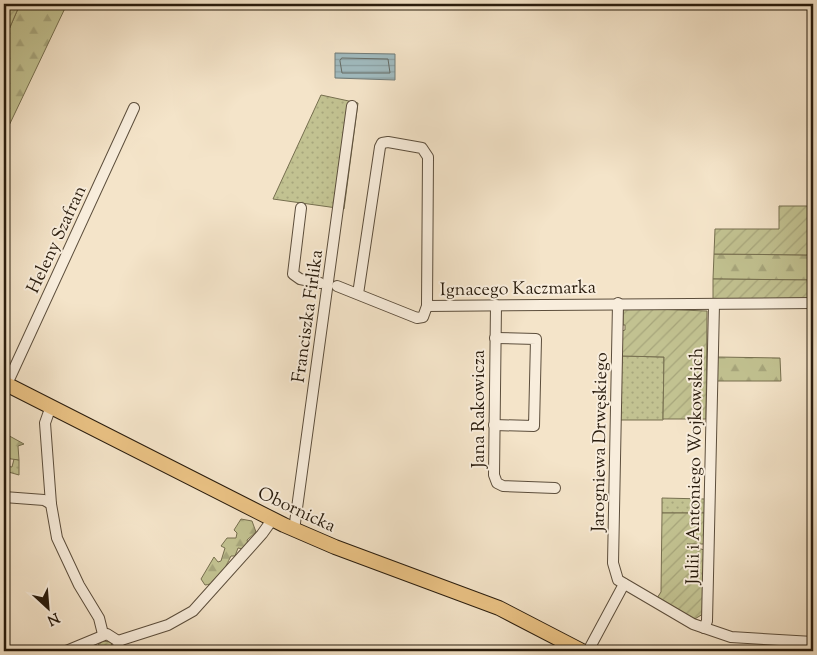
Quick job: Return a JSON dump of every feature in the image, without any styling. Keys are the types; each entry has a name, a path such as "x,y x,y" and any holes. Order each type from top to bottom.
{"main road":[{"name":"Obornicka","path":"6,383 272,520 499,608 582,651"}],"street":[{"name":"Franciszka Firlika","path":"294,530 352,106"},
{"name":"Heleny Szafran","path":"6,383 134,108"},
{"name":"Ignacego Kaczmarka","path":"358,294 380,147 382,143 388,142 422,148 428,157 426,306 618,303 813,303"},
{"name":"Franciszka Firlika","path":"302,208 293,274 300,279 320,283"},
{"name":"Franciszka Firlika","path":"337,286 418,318 423,317 426,306"},
{"name":"Jarogniewa Drwęskiego","path":"618,303 613,563 621,582"},
{"name":"Julii i Antoniego Wojkowskich","path":"704,628 707,621 714,304"},
{"name":"Jana Rakowicza","path":"496,305 494,475 497,483 503,486 555,488"},
{"path":"494,425 534,426 536,339 495,338"},
{"path":"51,406 45,424 51,504 57,538 79,585 99,618 99,636 92,644 92,651"},
{"path":"4,497 44,500 51,504"},
{"path":"66,651 99,636 111,636 119,649 193,611 262,534 272,520"},
{"path":"588,651 601,628 621,582 693,624 731,637 813,642"}],"green space":[{"path":"4,4 20,4 4,41"},
{"path":"20,4 67,4 4,136 4,41"},
{"path":"321,95 358,103 344,209 273,199"},
{"path":"779,206 813,206 813,255 714,254 715,229 779,229"},
{"path":"714,254 813,255 813,280 713,279"},
{"path":"713,279 813,280 813,299 713,300"},
{"path":"628,308 707,311 706,419 663,419 664,357 622,356 622,331 625,330 623,310"},
{"path":"622,356 664,357 663,420 619,420"},
{"path":"717,357 780,358 781,381 717,381"},
{"path":"4,433 24,444 18,446 19,460 4,458"},
{"path":"14,459 19,460 19,475 5,471 6,466 12,467"},
{"path":"662,498 705,499 705,513 662,513"},
{"path":"662,513 705,513 704,544 687,544 704,550 703,614 693,620 657,598 661,592"},
{"path":"241,519 252,521 256,532 247,540 248,544 243,549 238,548 235,556 231,556 215,582 205,585 201,579 214,557 218,562 221,561 225,548 221,546 227,538 236,538 237,533 234,530"},
{"path":"103,641 111,642 113,651 98,651 98,645"}],"water":[{"path":"335,53 395,54 395,80 335,78"}]}
